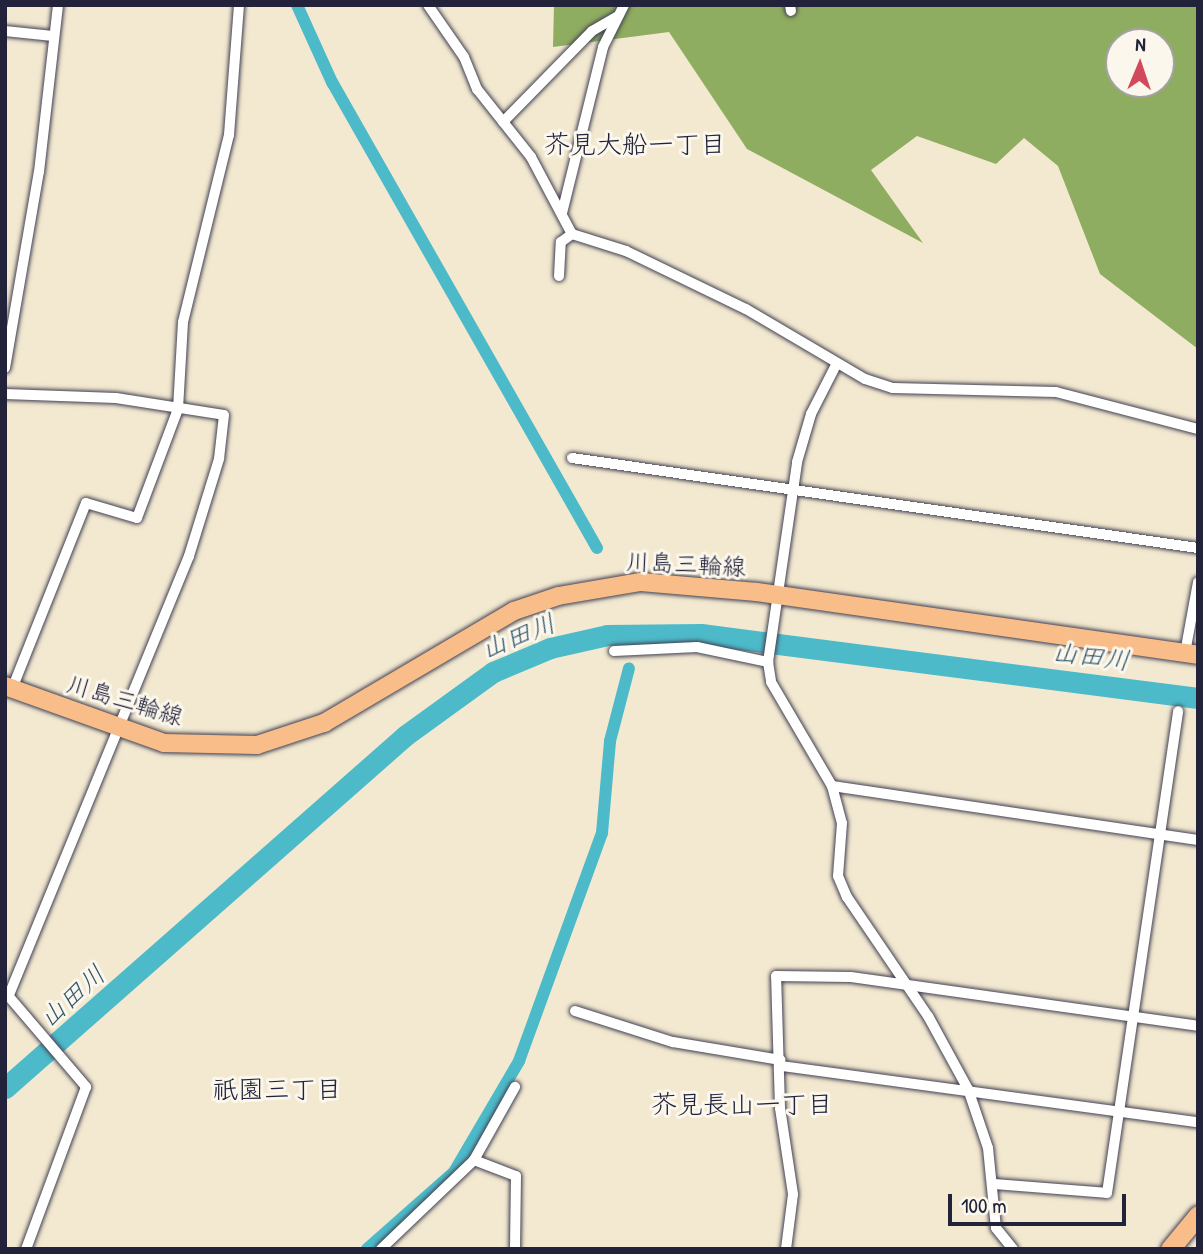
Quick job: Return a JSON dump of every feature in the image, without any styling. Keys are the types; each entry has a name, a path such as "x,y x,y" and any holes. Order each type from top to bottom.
{"highway":[{"path":"1170,1249 1198,1215"}],"main road":[{"name":"川島三輪線","path":"8,687 164,743 257,745 324,723 478,630 558,596 641,582 774,597 1191,654"}],"street":[{"path":"5,369 40,172 58,5"},
{"path":"8,687 86,503 138,519 178,409 183,322 229,135 239,5"},
{"path":"428,5 562,213 572,234 626,251 746,309 837,363 893,388 1056,392 1198,429"},
{"path":"562,213 603,47 624,5"},
{"path":"503,122 592,31 617,15"},
{"path":"5,31 53,36"},
{"path":"559,276 561,242 572,234"},
{"path":"837,363 811,414 792,490 774,597 768,658 771,682 832,786 842,823 838,876 863,924 906,984 968,1089 993,1184 996,1228 1013,1249"},
{"path":"5,394 104,396 224,415 219,459 189,556 7,994 86,1087 85,1098 26,1249"},
{"path":"572,458 1198,548"},
{"path":"1191,654 1198,582"},
{"path":"614,650 697,647 768,658"},
{"path":"993,1184 1107,1194 1178,710"},
{"path":"832,786 1198,840"},
{"path":"786,1249 793,1194 780,1108 781,1063 776,976 906,984 1198,1026"},
{"path":"575,1012 673,1042 781,1063 1198,1122"},
{"path":"381,1249 474,1160 515,1087"},
{"path":"474,1160 516,1176 515,1249"}],"green space":[{"path":"554,5 1198,5 1198,349 1100,274 1058,166 1024,138 996,164 917,136 871,170 923,243 747,149 669,32 553,47"}],"waterway":[{"path":"297,5 332,82 597,548"},
{"name":"山田川","path":"5,1088 406,735 493,672 550,648 607,635 701,634 1198,698"},
{"path":"367,1249 454,1172 519,1061 602,833 610,741 629,668"}],"district":[{"name":"芥見大船一丁目","path":"635,144"},
{"name":"祇園三丁目","path":"277,1089"},
{"name":"芥見長山一丁目","path":"742,1104"}]}
